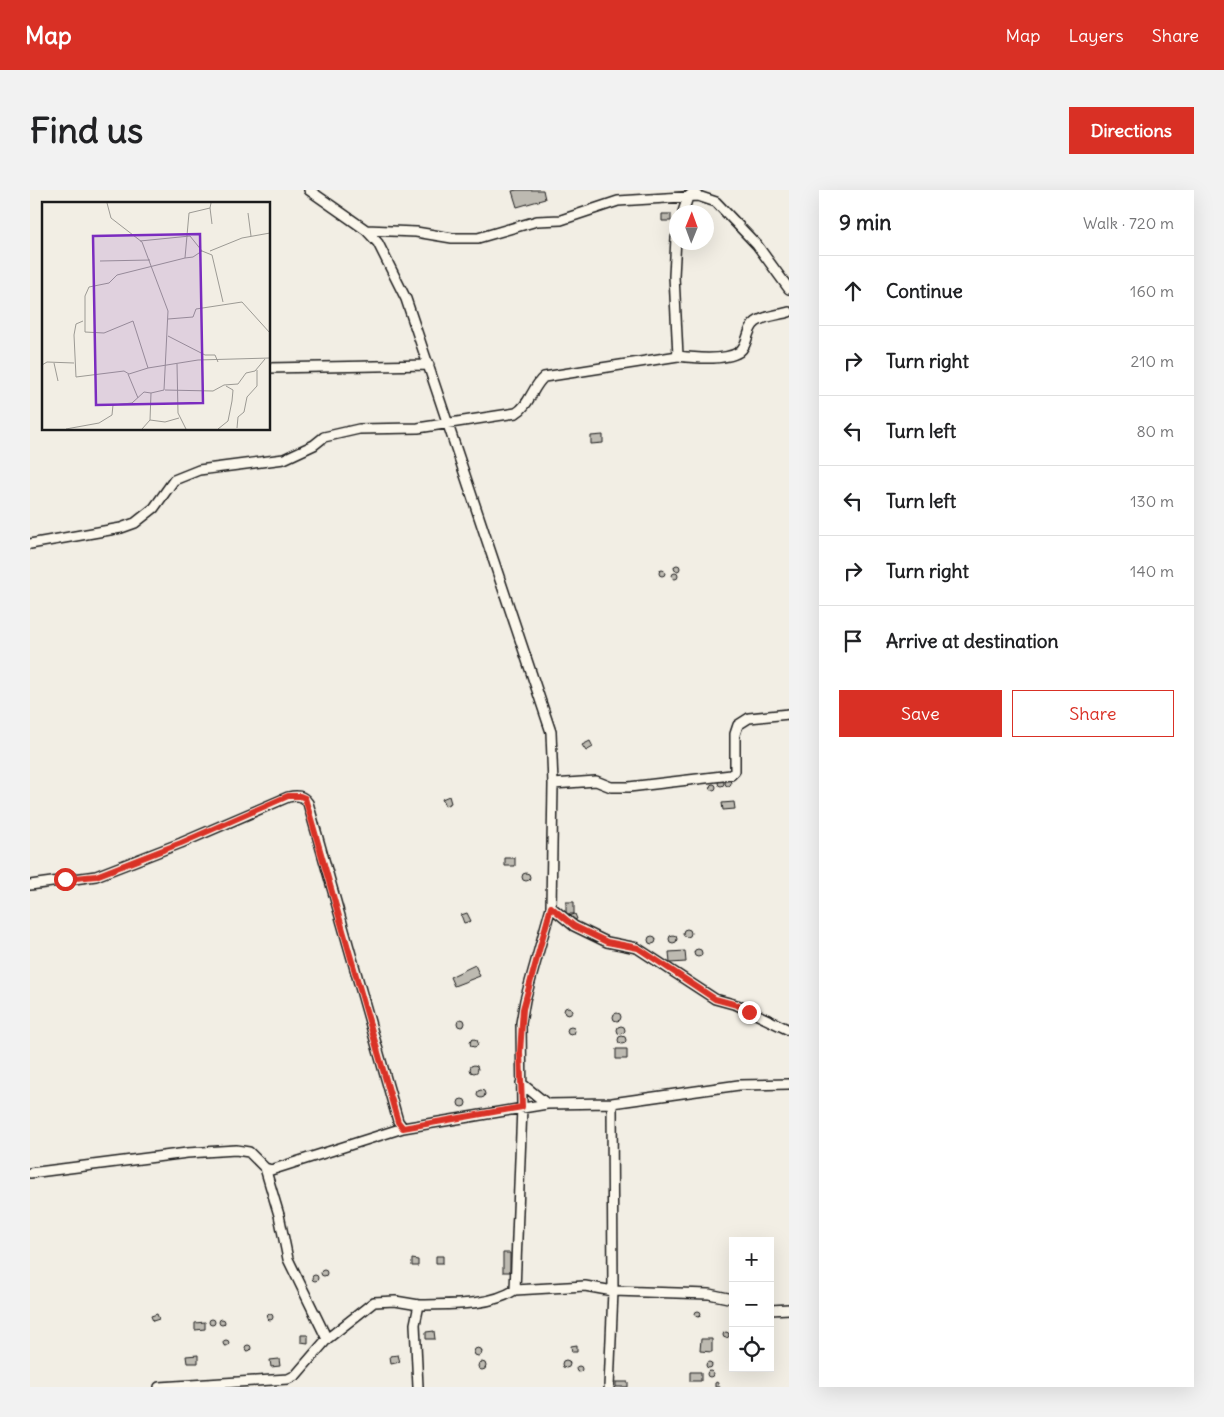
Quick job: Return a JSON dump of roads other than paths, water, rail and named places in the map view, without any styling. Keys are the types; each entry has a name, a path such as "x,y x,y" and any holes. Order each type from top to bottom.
{"street":[{"path":"309,190 366,230 378,244 406,299 545,708 551,732 553,784 551,907 523,1009 522,1107 515,1290"},
{"path":"685,205 688,197 696,190"},
{"path":"366,230 416,232 452,238 478,238 537,221 562,220 618,201 688,197 708,198 716,202 757,245 789,289"},
{"path":"675,250 674,276 678,356"},
{"path":"30,544 121,528 135,523 154,508 174,480 199,470 284,459 314,445 324,437 359,429 418,428 438,424 450,425 516,413 522,409 537,383 544,377 678,356 704,358 734,354 744,346 752,326 756,322 789,312"},
{"path":"270,368 429,365"},
{"path":"553,784 596,781 611,786 629,787 724,777 735,771 735,734 738,724 749,718 789,714"},
{"path":"30,885 96,876 181,843 288,796 305,798 398,1122 403,1128"},
{"path":"551,907 574,926 607,942 638,948 715,999 737,1005 789,1030"},
{"path":"521,1083 547,1104"},
{"path":"30,1173 236,1150 249,1152 265,1168 271,1170 280,1169 403,1128 522,1107 547,1104 612,1103 739,1085 789,1084"},
{"path":"609,1387 613,1291 612,1103"},
{"path":"265,1168 279,1215 288,1259 327,1339"},
{"path":"159,1387 288,1378 296,1375 327,1339 374,1302 395,1301 419,1305 484,1301 506,1296 515,1290 585,1286 613,1291 709,1294 729,1298"},
{"path":"418,1387 415,1324 419,1305"},
{"path":"774,1310 789,1309"}]}
